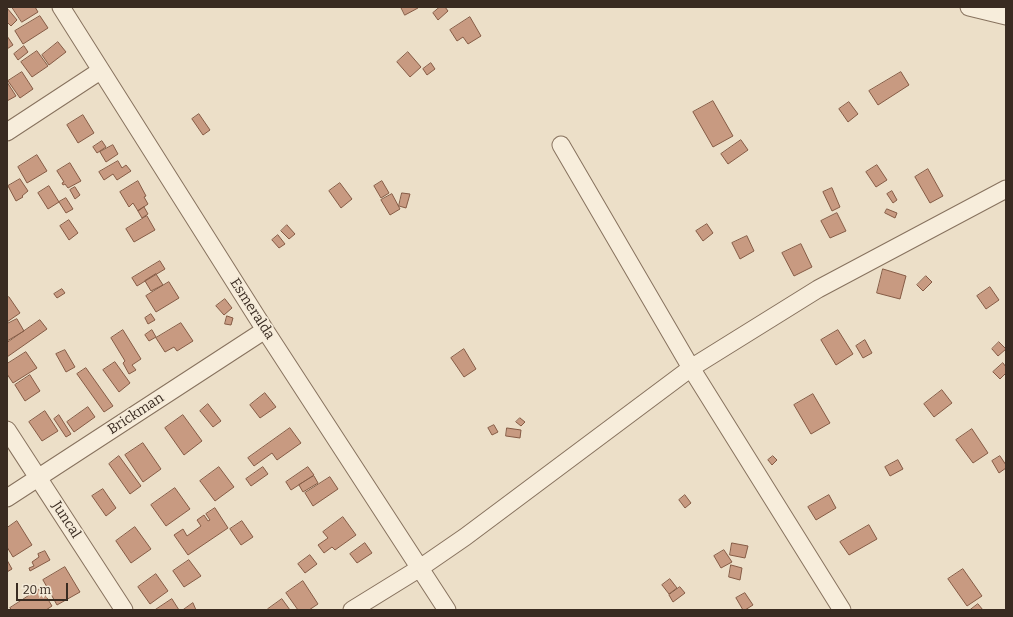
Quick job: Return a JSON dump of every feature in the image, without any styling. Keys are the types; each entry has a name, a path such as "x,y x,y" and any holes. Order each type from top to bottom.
{"street":[{"name":"Esmeralda","path":"61,7 100,71 265,330 447,610"},
{"path":"969,7 1006,16"},
{"path":"7,132 100,71"},
{"path":"560,145 691,368 842,610"},
{"path":"352,610 420,568 465,537 691,368 818,289 1006,189"},
{"name":"Brickman","path":"7,498 265,330"},
{"name":"Juncal","path":"7,430 124,610"}],"building":[{"path":"12,7 35,7 38,12 22,22"},
{"path":"401,7 418,7 418,8 405,15"},
{"path":"440,7 445,7 448,11 438,20 433,13"},
{"path":"7,8 17,20 11,26 7,22"},
{"path":"40,16 48,28 23,44 15,31"},
{"path":"470,17 481,36 468,44 463,37 457,41 450,30"},
{"path":"7,36 13,45 7,49"},
{"path":"58,42 66,52 49,65 42,55"},
{"path":"24,46 28,52 18,60 14,54"},
{"path":"37,51 48,66 32,77 21,62"},
{"path":"408,52 421,67 410,77 397,62"},
{"path":"431,63 435,69 427,75 423,69"},
{"path":"22,72 33,89 20,98 8,81"},
{"path":"901,72 909,85 878,105 869,91"},
{"path":"7,82 16,96 7,101"},
{"path":"713,101 733,136 713,147 693,112"},
{"path":"849,102 858,114 848,122 839,109"},
{"path":"199,114 210,130 203,135 192,119"},
{"path":"83,115 94,133 78,143 67,125"},
{"path":"741,140 748,150 728,164 721,154"},
{"path":"102,141 106,147 97,153 93,147"},
{"path":"113,145 118,154 106,162 100,152"},
{"path":"37,155 47,171 27,183 18,167"},
{"path":"118,161 122,168 126,165 131,171 117,180 113,174 104,180 99,172"},
{"path":"70,163 81,181 68,188 65,184 63,185 62,183 64,182 57,171"},
{"path":"877,165 887,180 876,187 866,172"},
{"path":"928,169 943,196 930,203 915,177"},
{"path":"20,179 28,191 22,196 23,197 16,201 8,186"},
{"path":"138,181 146,196 144,197 148,204 138,211 133,203 129,207 120,192"},
{"path":"382,181 389,193 381,198 374,186"},
{"path":"340,183 352,199 341,208 329,191"},
{"path":"49,186 59,202 48,209 38,193"},
{"path":"75,187 80,195 75,199 70,190"},
{"path":"832,188 840,207 832,211 823,192"},
{"path":"892,191 897,200 893,203 887,194"},
{"path":"402,193 410,194 406,208 399,206"},
{"path":"392,194 400,209 390,215 381,200"},
{"path":"66,198 73,209 66,213 59,202"},
{"path":"144,207 148,214 142,218 138,211"},
{"path":"887,209 897,213 895,218 885,213"},
{"path":"837,213 846,231 830,238 821,221"},
{"path":"147,216 155,230 134,242 126,229"},
{"path":"69,220 78,233 69,240 60,226"},
{"path":"707,224 713,233 703,241 696,231"},
{"path":"287,225 295,234 289,239 281,231"},
{"path":"278,235 285,244 279,248 272,240"},
{"path":"747,236 754,251 740,259 732,243"},
{"path":"801,244 812,267 794,276 782,253"},
{"path":"160,261 165,269 137,286 132,278"},
{"path":"883,269 906,276 900,299 877,293"},
{"path":"156,274 163,285 151,291 145,281"},
{"path":"926,276 932,282 923,291 917,285"},
{"path":"169,282 179,298 156,312 146,296"},
{"path":"990,287 999,300 986,309 977,296"},
{"path":"62,289 65,293 57,298 54,294"},
{"path":"9,297 20,313 7,322 7,298"},
{"path":"225,299 232,308 224,315 216,306"},
{"path":"151,314 155,320 148,324 145,318"},
{"path":"227,316 233,318 231,325 225,324"},
{"path":"17,319 24,331 7,341 7,324"},
{"path":"40,320 47,329 7,357 7,343"},
{"path":"181,323 193,341 177,351 174,347 165,352 156,338"},
{"path":"123,330 141,359 132,365 136,370 129,374 123,363 125,361 111,338"},
{"path":"152,330 156,337 149,341 145,335"},
{"path":"838,330 853,354 836,365 821,340"},
{"path":"865,340 872,353 863,358 856,346"},
{"path":"999,342 1006,349 998,356 992,349"},
{"path":"464,349 476,369 464,377 451,358"},
{"path":"65,350 75,367 66,372 56,354"},
{"path":"26,352 37,368 13,383 7,374 7,364"},
{"path":"115,362 130,383 119,392 103,370"},
{"path":"1003,363 1006,367 1006,373 1000,379 993,372"},
{"path":"86,368 113,406 104,412 77,374"},
{"path":"30,375 40,391 25,401 15,385"},
{"path":"942,390 952,403 934,417 924,404"},
{"path":"265,393 276,407 260,418 250,405"},
{"path":"813,394 830,423 811,434 794,405"},
{"path":"208,404 221,421 213,427 200,411"},
{"path":"88,407 95,417 74,432 67,422"},
{"path":"45,411 58,431 42,441 29,422"},
{"path":"59,415 71,434 66,437 54,419"},
{"path":"183,415 202,441 184,455 165,428"},
{"path":"520,418 525,422 521,426 516,422"},
{"path":"494,425 498,432 492,435 488,428"},
{"path":"290,428 301,443 277,460 272,453 254,466 248,458"},
{"path":"507,428 521,430 520,438 506,436"},
{"path":"972,429 988,453 973,463 956,440"},
{"path":"143,443 161,469 143,482 125,455"},
{"path":"119,456 141,486 130,494 109,464"},
{"path":"773,456 777,460 772,465 768,460"},
{"path":"1000,456 1006,465 1006,468 999,473 992,461"},
{"path":"898,460 903,469 890,476 885,467"},
{"path":"219,467 234,487 215,501 200,481"},
{"path":"263,467 268,474 251,486 246,479"},
{"path":"308,467 314,475 291,490 286,482"},
{"path":"314,476 318,483 303,492 299,485"},
{"path":"330,477 338,489 313,506 305,493"},
{"path":"175,488 190,509 166,526 151,505"},
{"path":"103,489 116,508 106,516 92,496"},
{"path":"685,495 691,503 685,508 679,500"},
{"path":"829,495 836,508 816,520 808,507"},
{"path":"215,508 228,528 188,555 174,535 183,529 187,536 201,526 197,520 204,515 208,521 210,520 206,514"},
{"path":"343,517 356,535 335,550 332,547 324,553 318,545 328,538 323,532"},
{"path":"17,521 32,545 13,557 7,547 7,528"},
{"path":"242,521 253,537 241,545 230,529"},
{"path":"869,525 877,539 849,555 840,542"},
{"path":"135,527 151,549 131,563 116,541"},
{"path":"365,543 372,553 357,563 350,554"},
{"path":"732,543 748,546 745,558 730,555"},
{"path":"724,550 732,562 721,568 714,556"},
{"path":"45,551 50,560 30,571 29,568 34,566 32,562 39,557 38,554"},
{"path":"310,555 317,564 305,573 298,564"},
{"path":"7,560 12,569 7,572"},
{"path":"189,560 201,576 184,587 173,571"},
{"path":"731,565 742,568 740,580 729,577"},
{"path":"65,567 80,592 57,605 43,580"},
{"path":"963,569 982,596 967,606 948,579"},
{"path":"156,574 168,591 150,604 138,587"},
{"path":"670,579 677,588 669,594 662,585"},
{"path":"303,581 318,604 309,610 298,610 286,593"},
{"path":"680,587 685,593 673,602 669,595"},
{"path":"41,588 52,606 46,610 12,610 10,608"},
{"path":"745,593 753,605 743,610 736,598"},
{"path":"172,599 179,610 155,610"},
{"path":"282,599 290,610 268,609"},
{"path":"193,603 196,610 183,610"},
{"path":"978,604 983,610 970,610"}]}
